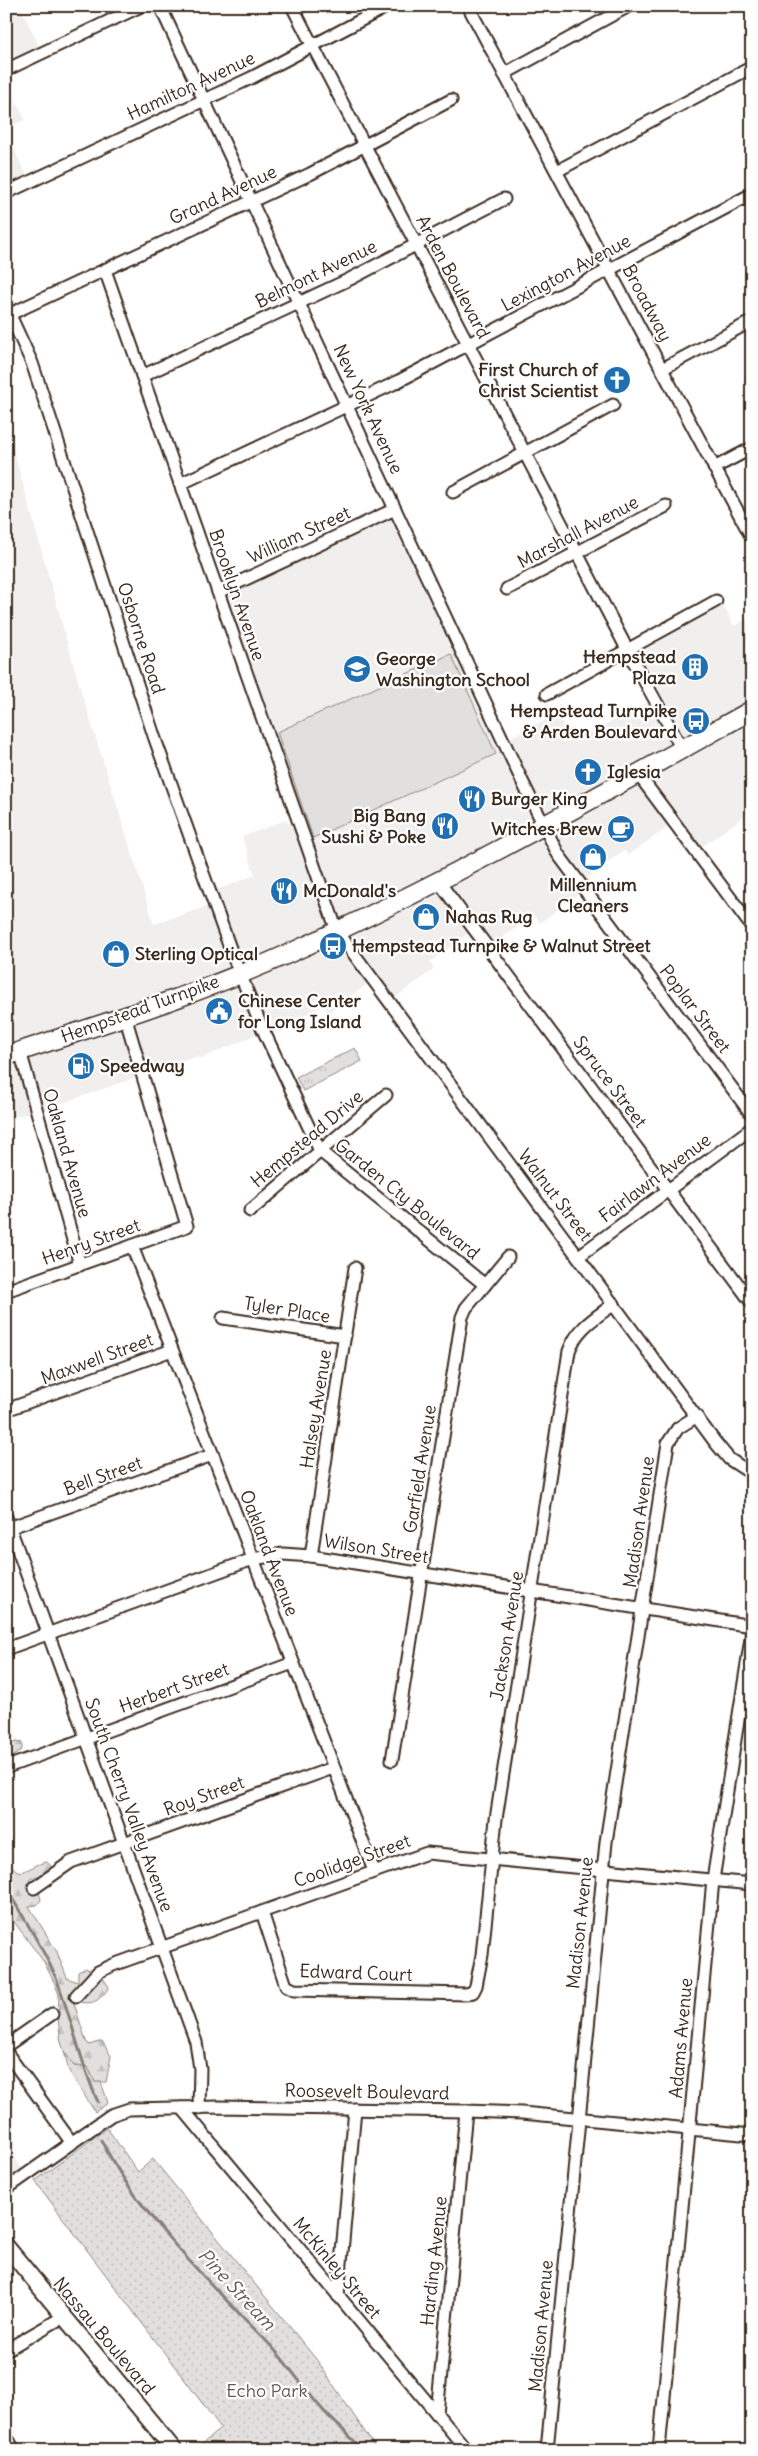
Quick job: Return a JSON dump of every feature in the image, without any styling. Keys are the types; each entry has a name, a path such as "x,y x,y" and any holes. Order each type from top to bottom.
{"main road":[{"name":"Hempstead Turnpike","path":"13,1053 125,1016 290,953 439,882 752,710"},
{"name":"Nassau Boulevard","path":"6,2246 174,2450"}],"street":[{"path":"6,70 141,6"},
{"name":"New York Avenue","path":"160,6 523,783 545,825"},
{"name":"Arden Boulevard","path":"292,6 524,453 682,749"},
{"name":"Hamilton Avenue","path":"6,193 204,100 388,6"},
{"name":"Broadway","path":"468,6 752,538"},
{"path":"504,74 629,6"},
{"path":"557,171 752,68"},
{"name":"Grand Avenue","path":"8,316 251,201 451,100"},
{"name":"Lexington Avenue","path":"180,484 347,406 468,345 752,194"},
{"name":"Belmont Avenue","path":"142,376 299,302 504,199"},
{"name":"Brooklyn Avenue","path":"105,270 337,931"},
{"name":"Osborne Road","path":"8,316 40,386 155,739 239,973"},
{"path":"662,369 752,321"},
{"path":"453,492 613,405"},
{"path":"714,468 752,448"},
{"name":"Marshall Avenue","path":"507,589 666,506"},
{"name":"William Street","path":"218,592 395,509"},
{"path":"547,694 716,601"},
{"path":"638,774 752,927"},
{"name":"Poplar Street","path":"545,825 558,854 752,1115"},
{"name":"Spruce Street","path":"439,882 752,1303"},
{"name":"Walnut Street","path":"337,931 729,1459 752,1474"},
{"name":"Garden Cty Boulevard","path":"239,973 259,1021 320,1151 484,1285"},
{"name":"Henry Street","path":"6,1292 187,1226 125,1016"},
{"name":"Oakland Avenue","path":"13,1053 80,1265"},
{"name":"Hempstead Drive","path":"250,1211 386,1095"},
{"name":"Fairlawn Avenue","path":"579,1256 752,1128"},
{"name":"Oakland Avenue","path":"132,1246 374,1871"},
{"name":"Garfield Avenue","path":"392,1760 462,1317 466,1308 508,1257"},
{"name":"Halsey Avenue","path":"312,1556 355,1268"},
{"name":"Jackson Avenue","path":"472,1992 476,1986 482,1955 491,1859 569,1351 573,1340 583,1326 614,1304"},
{"name":"Tyler Place","path":"223,1318 345,1336"},
{"name":"Maxwell Street","path":"6,1410 172,1350"},
{"name":"Madison Avenue","path":"547,2450 603,1870 668,1442 678,1428 697,1416"},
{"name":"Bell Street","path":"8,1525 212,1455"},
{"name":"South Cherry Valley Avenue","path":"8,1525 196,2042 200,2069 199,2108"},
{"name":"Wilson Street","path":"6,1649 253,1559 283,1554 312,1556 752,1626"},
{"name":"Adams Avenue","path":"659,2450 714,1880 752,1632"},
{"name":"Herbert Street","path":"10,1766 293,1663"},
{"name":"Roy Street","path":"34,1888 71,1862 333,1768"},
{"name":"Coolidge Street","path":"76,1996 98,1972 427,1853 752,1884"},
{"name":"Edward Court","path":"262,1912 286,1986 294,1990 466,1994 472,1992"},
{"path":"6,2046 52,2014"},
{"path":"6,2052 72,2143"},
{"name":"Roosevelt Boulevard","path":"6,2189 117,2112 182,2108 466,2111 752,2135"},
{"name":"McKinley Street","path":"182,2108 467,2450"},
{"path":"338,2296 354,2109"},
{"name":"Harding Avenue","path":"437,2414 466,2111"},
{"path":"6,2350 63,2317"},
{"path":"6,2436 14,2450"}],"shaded area":[{"path":"6,6 20,6 43,54 6,72"},
{"path":"6,79 25,120 6,128"},
{"path":"6,132 29,181 6,192"},
{"path":"6,423 78,681 154,924 215,904 211,892 255,875 242,837 285,820 311,840 226,594 390,517 496,744 558,714 572,742 660,696 640,653 723,605 734,626 752,617 752,813 750,812 696,851 675,822 628,855 624,850 581,883 585,888 540,923 534,915 489,947 474,929 430,962 434,969 391,1001 373,980 328,1012 323,1006 266,1033 264,1031 200,1059 198,1056 48,1108 6,1119"},
{"path":"6,2146 25,2172 6,2186"}],"green space":[{"path":"451,654 496,754 313,838 277,732"},
{"path":"355,1048 362,1061 303,1091 296,1077"},
{"path":"17,1742 22,1743 22,1749 6,1763 6,1745"},
{"path":"6,1852 10,1863 19,1871 47,1862 52,1867 52,1870 41,1877 37,1876 30,1879 39,1892 41,1900 37,1905 29,1906 57,1952 67,1978 78,1982 78,1972 86,1968 103,1978 109,1987 102,1997 94,2002 84,2003 73,2000 86,2041 89,2045 102,2041 111,2056 106,2082 95,2082 88,2067 74,2066 64,2051 58,2019 59,1995 55,1984 44,1962 6,1911"},
{"path":"64,2051 74,2066 88,2067 92,2076 101,2082 108,2103 95,2112 69,2071"},
{"name":"Echo Park","path":"107,2128 138,2172 153,2159 316,2359 377,2450 195,2450 221,2428 35,2181"}],"waterway":[{"name":"Pine Stream","path":"6,1888 51,1966 67,2009 86,2072 98,2102"},
{"name":"Pine Stream","path":"101,2140 117,2168 156,2223 202,2275 272,2347 322,2409 362,2450"}],"place":[{"name":"First Church of Christ Scientist","path":"617,380"},
{"name":"Hempstead Plaza","path":"695,667"},
{"name":"George Washington School","path":"357,669"},
{"name":"Hempstead Turnpike & Arden Boulevard","path":"696,721"},
{"name":"Iglesia","path":"588,772"},
{"name":"Burger King","path":"472,799"},
{"name":"Big Bang Sushi & Poke","path":"445,826"},
{"name":"Witches Brew","path":"621,829"},
{"name":"Millennium Cleaners","path":"593,857"},
{"name":"McDonald's","path":"284,891"},
{"name":"Nahas Rug","path":"426,917"},
{"name":"Hempstead Turnpike & Walnut Street","path":"333,946"},
{"name":"Sterling Optical","path":"116,954"},
{"name":"Chinese Center for Long Island","path":"219,1011"},
{"name":"Speedway","path":"81,1066"}]}
